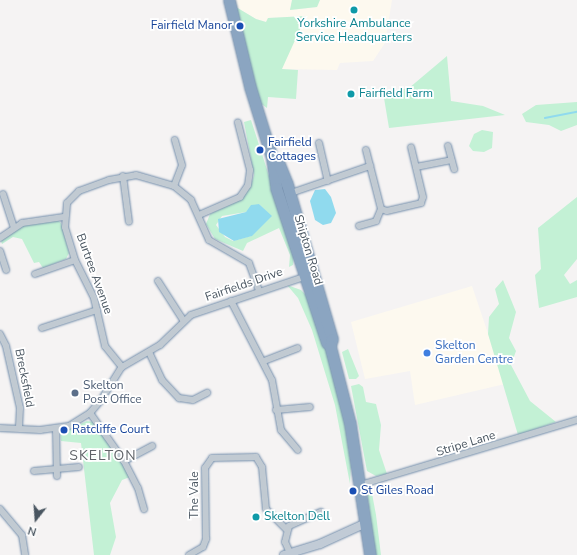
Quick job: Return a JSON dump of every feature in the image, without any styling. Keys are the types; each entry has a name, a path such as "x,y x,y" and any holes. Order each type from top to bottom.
{"highway":[{"name":"Shipton Road","path":"229,0 250,87 272,158 271,165 279,197 303,278 326,341 330,346"},
{"name":"Shipton Road","path":"272,158 279,164 290,194 332,339 330,346"},
{"path":"330,346 350,424 370,555"}],"street":[{"path":"199,216 236,199 248,185 250,170 238,123"},
{"path":"174,186 182,165 175,140"},
{"path":"319,143 328,182"},
{"path":"448,146 454,169"},
{"path":"382,209 387,211 420,204 423,197 411,148"},
{"path":"359,226 376,221 382,209 366,150"},
{"path":"416,167 452,160"},
{"path":"279,197 328,182 370,166"},
{"path":"0,238 14,227 35,219 64,217 67,203 74,195 123,176 147,177 174,186 187,195 199,216 209,240 249,262 259,292"},
{"path":"123,176 129,222"},
{"path":"2,194 14,227"},
{"name":"Burtree Avenue","path":"64,217 75,260 98,310 105,346 122,367"},
{"path":"0,251 6,270"},
{"path":"35,274 75,260"},
{"name":"Fairfields Drive","path":"0,428 56,429 69,426 90,413 122,367 149,352 183,320 231,301 314,274"},
{"path":"158,281 183,320"},
{"path":"231,301 264,361 274,388 276,410 283,434 298,450"},
{"path":"42,328 98,310"},
{"name":"Brecksfield","path":"0,334 6,346 20,408 19,428"},
{"path":"264,361 298,348"},
{"path":"149,352 165,384 179,398 192,400 207,393"},
{"path":"276,410 310,407"},
{"path":"90,413 124,461 138,488 144,509"},
{"name":"Stripe Lane","path":"360,486 577,420"},
{"path":"56,429 57,472"},
{"path":"124,461 152,446"},
{"name":"The Vale","path":"188,555 204,544 205,468 212,458 256,458 262,467 266,510 287,530"},
{"path":"34,471 57,472 79,467"},
{"path":"0,509 22,535 25,555"},
{"path":"321,512 292,523 287,530 285,542 287,554 320,544 366,523"}],"shaded area":[{"path":"233,0 292,0 290,10 317,7 320,0 392,0 385,43 373,61 340,63 337,70 281,69 306,16 268,18 267,22 256,19 236,7"},
{"name":"Skelton Garden Centre","path":"472,286 505,384 415,405 410,371 365,379 351,322"}],"green space":[{"path":"292,0 320,0 317,7 290,10"},
{"path":"236,7 256,19 266,22 268,18 306,16 282,69 298,70 296,99 268,97 267,108 260,103"},
{"path":"447,56 451,101 483,106 505,115 389,128 383,92 409,88"},
{"path":"577,102 577,125 561,131 549,125 526,122 522,114 536,105"},
{"path":"251,120 294,254 293,265 289,267 290,255 279,228 247,243 243,251 215,239 206,224 210,214 239,200 250,188 254,175 244,122","holes":["259,204 271,216 251,236 233,241 225,237 216,225 222,216 246,212"]},
{"path":"482,130 493,132 492,148 484,152 473,151 469,146 474,134"},
{"path":"577,197 577,259 564,275 570,284 577,280 577,297 539,308 535,275 541,269 538,228"},
{"path":"57,220 61,223 69,253 66,259 43,268 39,262 34,263 22,239 13,237 2,244 1,241 19,227 34,222"},
{"path":"503,280 516,312 509,338 516,351 511,365 530,401 556,422 518,435 488,334 489,317 499,304 495,289"},
{"path":"287,285 301,290 307,296 323,339 342,405 351,466 350,484 335,405 312,330 298,298"},
{"path":"348,349 359,376 356,379 349,379 342,352"},
{"path":"359,384 363,387 366,402 376,404 381,425 379,450 387,474 376,476 367,471 351,386"},
{"path":"87,421 94,422 106,434 130,477 122,480 110,503 116,537 110,555 94,555 81,443 61,441 60,433"},
{"path":"371,488 381,555 375,555 367,491"}],"water":[{"path":"325,189 331,197 336,213 331,223 323,225 315,220 310,201 315,190"},
{"path":"259,204 272,216 252,236 234,241 219,232 218,219 246,212 251,205"}],"waterway":[{"path":"545,118 577,112"}],"place":[{"name":"Yorkshire Ambulance Service Headquarters","path":"354,10"},
{"name":"Fairfield Manor","path":"240,26"},
{"name":"Fairfield Farm","path":"351,94"},
{"name":"Fairfield Cottages","path":"260,150"},
{"name":"Skelton Garden Centre","path":"427,353"},
{"name":"Skelton Post Office","path":"75,393"},
{"name":"Ratcliffe Court","path":"64,430"},
{"name":"St Giles Road","path":"353,491"},
{"name":"Skelton Dell","path":"256,517"}],"district":[{"name":"SKELTON","path":"103,456"}]}
